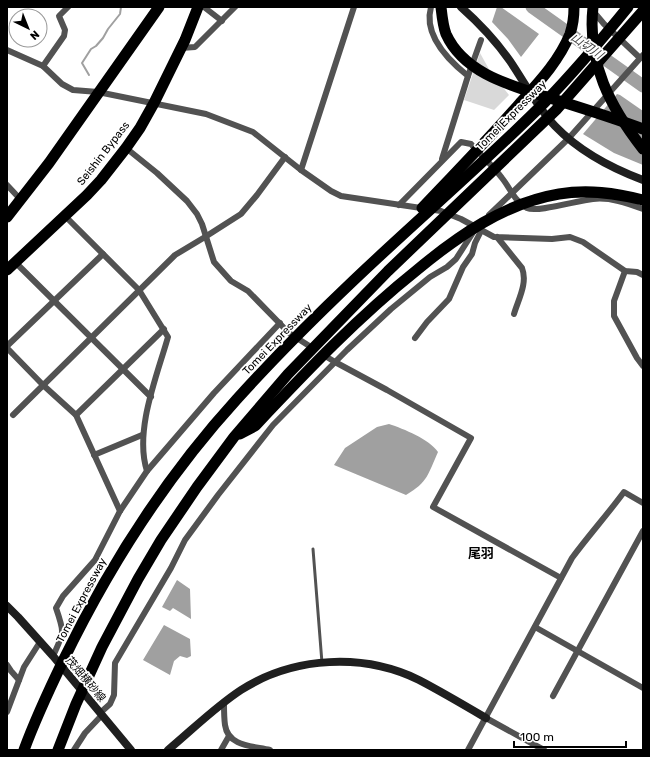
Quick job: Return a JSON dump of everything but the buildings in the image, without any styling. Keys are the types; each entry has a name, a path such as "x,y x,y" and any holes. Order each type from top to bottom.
{"highway":[{"path":"7,216 49,163 159,7"},
{"name":"Seishin Bypass","path":"7,270 101,180 126,148 140,128 154,103 181,48 198,7"},
{"path":"441,7 446,34 452,44 472,65 486,74 519,88 643,129"},
{"path":"478,158 554,63 570,33 574,15 574,7"},
{"path":"592,7 594,52 603,83 614,108 643,149"},
{"name":"Tomei Expressway","path":"24,750 54,680 82,622 106,578 133,534 163,490 236,400 305,328 478,158 546,101 628,7"},
{"path":"293,378 320,342 388,271 556,110 643,11"},
{"path":"58,750 76,704 102,647 138,579 161,540 197,487 234,437 293,378 329,349 370,309 435,255 453,242 496,216 526,202 560,194 592,191 608,192 643,200"}],"street":[{"path":"43,66 64,36 65,30 59,16 68,7"},
{"path":"204,7 222,20"},
{"path":"181,48 195,47 235,7"},
{"path":"301,170 354,7"},
{"path":"431,7 430,24 436,40 444,54 454,65 468,76"},
{"path":"461,7 478,22 494,40 510,61 544,114 568,139 594,157 643,180"},
{"path":"74,750 85,733 110,704 114,695 115,663 171,568 185,540 273,425 334,362 391,309 430,277 447,267 512,192 568,139 642,57 604,24 592,7"},
{"path":"441,161 481,40"},
{"path":"7,50 43,66 62,84 72,90 98,92 206,114 254,132 301,170 330,191 341,196 441,211 461,219 494,237 570,237 583,242 625,271 637,272 643,275"},
{"path":"399,205 461,142 471,144 502,177 518,201 528,208 536,210 579,201 607,199 620,201 643,209"},
{"path":"126,148 157,173 187,201 197,214 202,224 214,262 231,281 248,291 289,333 334,362 387,390 471,438 433,507 561,578"},
{"path":"13,415 175,255 241,214 285,157"},
{"path":"7,185 21,200"},
{"path":"65,216 139,290 168,336 150,397 142,435 143,460 147,471"},
{"path":"415,338 427,322 449,299 461,271 472,254 479,230"},
{"path":"498,237 524,271 522,292 514,314"},
{"path":"103,254 7,347 43,385 76,415 120,511"},
{"path":"452,262 461,271"},
{"path":"16,263 150,397"},
{"path":"625,271 614,301 614,316 643,366"},
{"path":"53,656 63,634 63,628 56,608 63,596 95,560 120,511 147,471 214,393 280,323"},
{"path":"76,415 164,329"},
{"path":"94,455 142,435"},
{"path":"468,750 572,558 590,534 611,511 624,492 642,501"},
{"path":"553,696 643,531"},
{"name":"茂畑横砂線","path":"7,606 53,656 131,750"},
{"path":"535,627 643,688"},
{"path":"7,712 24,667 40,642"},
{"path":"168,750 242,690 273,674 304,665 322,662 358,662 390,669 419,680 544,750"},
{"path":"7,665 20,680"},
{"path":"224,704 225,727 229,736 236,743 270,750"},
{"path":"221,750 229,736"}],"lane":[{"path":"313,549 322,662"}],"shaded area":[{"path":"497,7 501,7 539,34 521,57 508,39 492,22"},
{"path":"480,53 490,71 509,95 494,110 464,100"},
{"path":"617,94 643,111 643,165 614,153 583,134"},
{"path":"389,424 409,432 429,443 438,452 426,477 419,486 406,495 334,465 345,448 377,427"},
{"path":"177,580 190,589 191,619 173,608 170,611 162,607"},
{"path":"164,625 190,639 191,656 187,658 180,656 174,661 170,675 143,660"}],"waterway":[{"path":"89,75 82,63 91,49 103,38 120,14 121,7"},
{"name":"山切川","path":"532,7 643,86"}],"district":[{"name":"尾羽","path":"481,553"}]}
